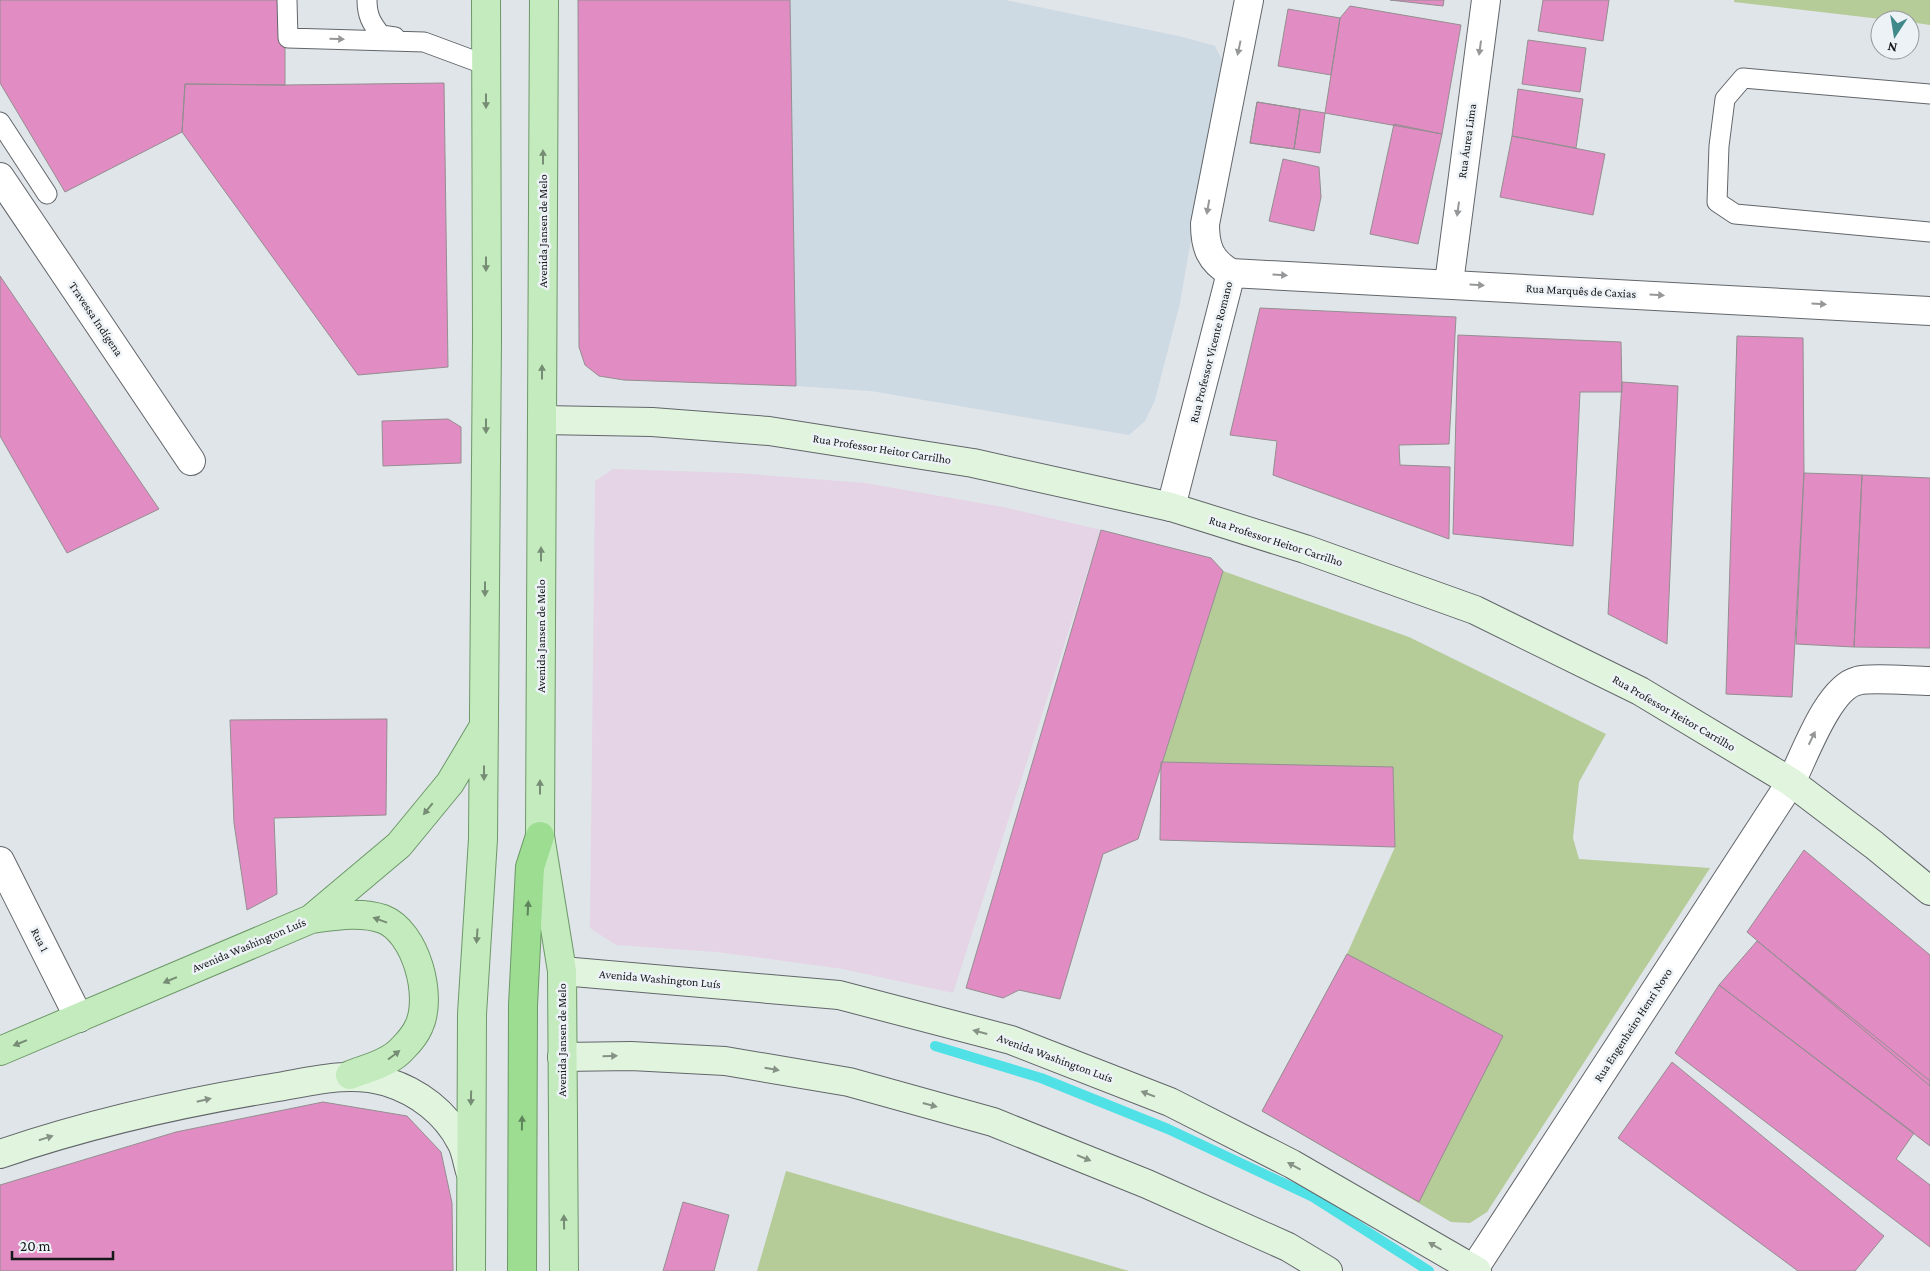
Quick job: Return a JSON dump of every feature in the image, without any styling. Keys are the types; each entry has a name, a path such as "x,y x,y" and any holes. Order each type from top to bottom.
{"highway":[{"path":"522,1271 523,1005 530,867 540,836"}],"main road":[{"path":"471,1271 472,1014 483,839 486,0"},
{"name":"Avenida Jansen de Melo","path":"544,0 540,836 562,971 564,1271"},
{"name":"Avenida Washington Luís","path":"0,1051 311,919 399,845 450,782 484,724"},
{"path":"311,919 352,914 383,919 402,935 415,953 424,997 419,1025 403,1049 389,1060 350,1075"}],"street":[{"name":"Rua Professor Vicente Romano","path":"1170,507 1231,273 1220,266 1210,254 1205,241 1205,224 1249,0"},
{"name":"Rua Áurea Lima","path":"1449,283 1486,0"},
{"name":"Travessa Indígena","path":"0,177 191,461"},
{"name":"Rua Marquês de Caxias","path":"1231,273 1449,283 1930,311"},
{"name":"Rua Professor Heitor Carrilho","path":"542,420 652,422 769,431 973,463 1170,507 1306,549 1475,610 1640,691 1791,782 1874,845 1930,891"},
{"name":"Rua Engenheiro Henri Novo","path":"1475,1270 1791,782 1818,727 1842,688 1857,680 1930,681"},
{"name":"Rua 1","path":"0,861 79,1018"},
{"name":"Avenida Washington Luís","path":"562,971 839,995 1010,1040 1170,1102 1292,1164 1475,1270"},
{"path":"562,1057 631,1056 725,1060 848,1082 993,1122 1147,1184 1288,1247 1328,1271"},
{"path":"0,1154 48,1137 208,1099 350,1075 387,1082 412,1093 440,1110 462,1143 470,1172"}],"lane":[{"path":"288,0 288,38 424,42"},
{"path":"367,0 367,12 371,23 381,35 424,42 486,65"},
{"path":"1930,94 1743,78 1725,99 1719,146 1717,202 1735,214 1930,232"},
{"path":"0,122 47,194"}],"shaded area":[{"path":"790,0 1005,0 1183,37 1215,46 1222,60 1180,303 1155,400 1145,421 1129,435 871,391 796,386"},
{"path":"613,469 737,473 865,483 1003,507 1101,530 953,993 843,969 717,952 616,945 590,928 595,481"}],"green space":[{"path":"1734,0 1930,0 1930,25 1920,24 1920,10 1870,10 1870,18 1734,2"},
{"path":"1223,571 1409,637 1606,734 1579,782 1573,838 1579,859 1710,868 1487,1212 1470,1223 1451,1222 1262,1111 1347,954 1395,847 1393,768 1161,762"},
{"path":"786,1171 1129,1271 757,1271"}],"building":[{"path":"0,0 285,0 285,85 185,84 182,132 65,192 0,83"},
{"path":"578,0 790,0 796,386 624,380 599,376 585,365 579,347"},
{"path":"1390,0 1444,0 1443,6"},
{"path":"1543,0 1609,0 1603,41 1538,31"},
{"path":"1350,6 1461,25 1442,134 1325,113 1340,18"},
{"path":"1288,9 1340,18 1331,75 1278,66"},
{"path":"1528,40 1586,48 1580,92 1522,84"},
{"path":"444,83 448,367 358,375 182,132 185,84"},
{"path":"1518,89 1583,99 1576,148 1512,136"},
{"path":"1257,102 1300,109 1294,149 1250,143"},
{"path":"1257,102 1300,109 1294,149 1250,143"},
{"path":"1300,109 1325,113 1320,153 1294,149"},
{"path":"1394,124 1442,134 1418,244 1370,234"},
{"path":"1512,136 1605,154 1593,215 1500,197"},
{"path":"1283,159 1319,167 1321,197 1314,231 1269,221"},
{"path":"0,276 159,509 67,553 0,436"},
{"path":"1260,308 1456,317 1449,444 1399,445 1400,465 1450,467 1449,539 1273,475 1277,441 1230,435"},
{"path":"1458,335 1621,342 1622,392 1580,392 1573,546 1453,534"},
{"path":"1737,336 1803,338 1804,473 1792,697 1726,694"},
{"path":"1622,382 1678,386 1667,644 1608,614"},
{"path":"448,419 461,427 461,463 383,466 382,421"},
{"path":"1804,473 1862,475 1854,647 1796,644"},
{"path":"1862,475 1930,478 1930,648 1854,647"},
{"path":"1101,530 1211,558 1223,571 1138,839 1103,854 1060,999 1019,990 1003,998 966,988"},
{"path":"387,719 386,815 274,818 277,894 247,910 234,823 230,720"},
{"path":"1161,762 1393,767 1395,847 1160,840"},
{"path":"1804,850 1930,955 1930,1086 1747,932"},
{"path":"1757,941 1930,1081 1930,1146 1719,985"},
{"path":"1347,954 1503,1036 1419,1202 1262,1111"},
{"path":"1719,985 1914,1133 1896,1159 1930,1185 1930,1247 1675,1053"},
{"path":"1672,1062 1884,1236 1855,1271 1798,1271 1618,1138"},
{"path":"323,1102 407,1116 441,1152 452,1203 453,1271 0,1271 0,1185 176,1132"},
{"path":"683,1202 729,1215 714,1271 663,1271"}],"waterway":[{"path":"935,1046 1041,1078 1168,1129 1313,1197 1429,1271"}]}
